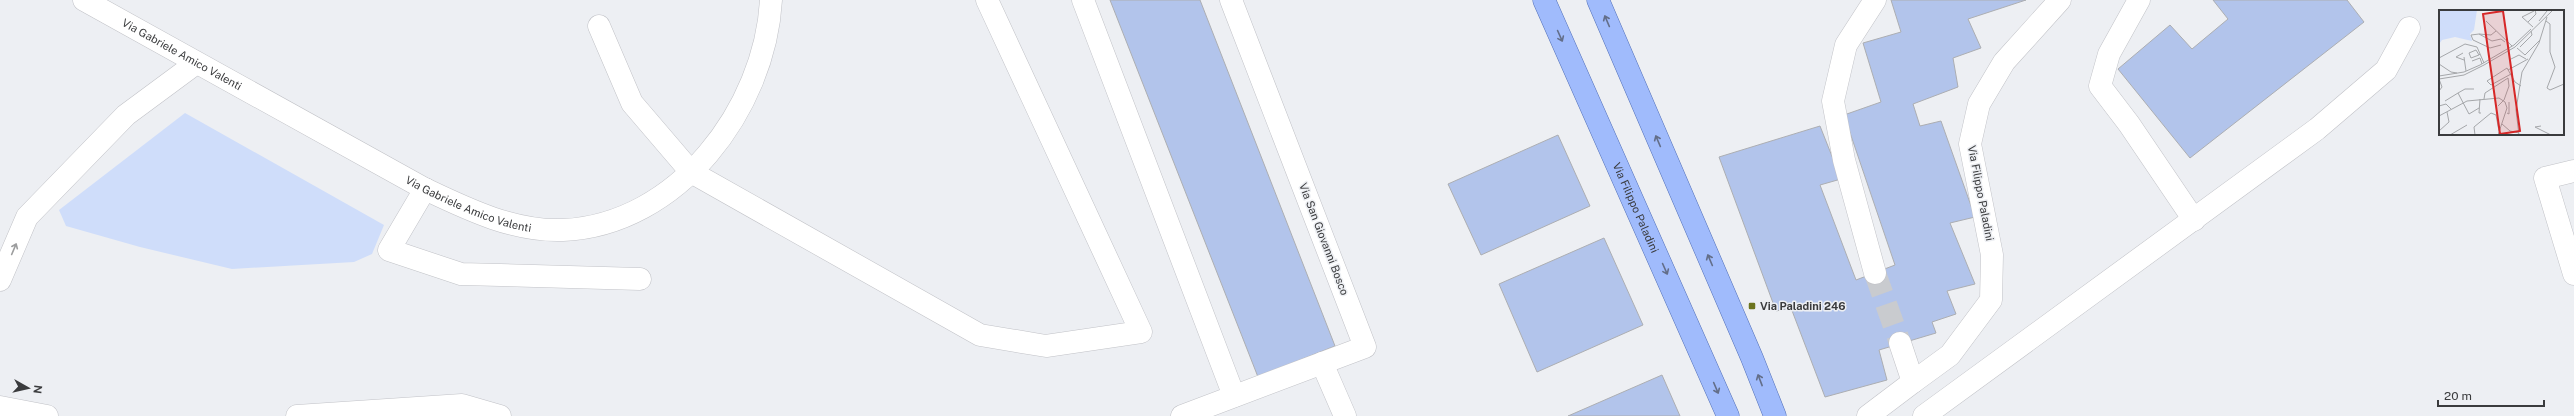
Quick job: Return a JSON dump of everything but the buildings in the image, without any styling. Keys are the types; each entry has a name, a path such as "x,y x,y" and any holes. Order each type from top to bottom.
{"main road":[{"name":"Via Filippo Paladini","path":"1544,0 1728,416"},
{"path":"1598,0 1752,358 1774,416"}],"street":[{"name":"Via Gabriele Amico Valenti","path":"84,0 195,64 425,189 474,212 520,225 562,230 610,222 654,201 691,172 726,130 751,88 764,48 771,0"},
{"path":"599,26 632,103 691,172 980,335 1046,346 1141,332 988,0"},
{"path":"1083,0 1234,396"},
{"name":"Via San Giovanni Bosco","path":"1182,416 1365,347 1232,0"},
{"path":"1875,0 1846,46 1833,101 1844,160 1875,273"},
{"name":"Via Filippo Paladini","path":"1868,416 1950,355 1991,300 1992,255 1970,144 1979,104 2004,62 2060,0"},
{"path":"2139,0 2110,54 2100,86 2129,124 2194,220"},
{"path":"1924,416 2317,129 2386,70 2409,28"},
{"path":"0,280 27,217 126,115 195,64"},
{"path":"2574,170 2545,178 2574,274"},
{"path":"425,189 389,250 461,274 640,279"},
{"path":"1900,343 1912,382"},
{"path":"1322,363 1345,416"},
{"path":"297,416 462,405 500,416"},
{"path":"0,407 47,416"}],"shaded area":[{"path":"185,113 384,225 372,254 354,262 232,269 140,247 66,226 59,210"}],"tunnel":[{"path":"1875,273 1900,343"}],"place":[{"name":"Via Paladini 246","path":"1752,306"}]}
